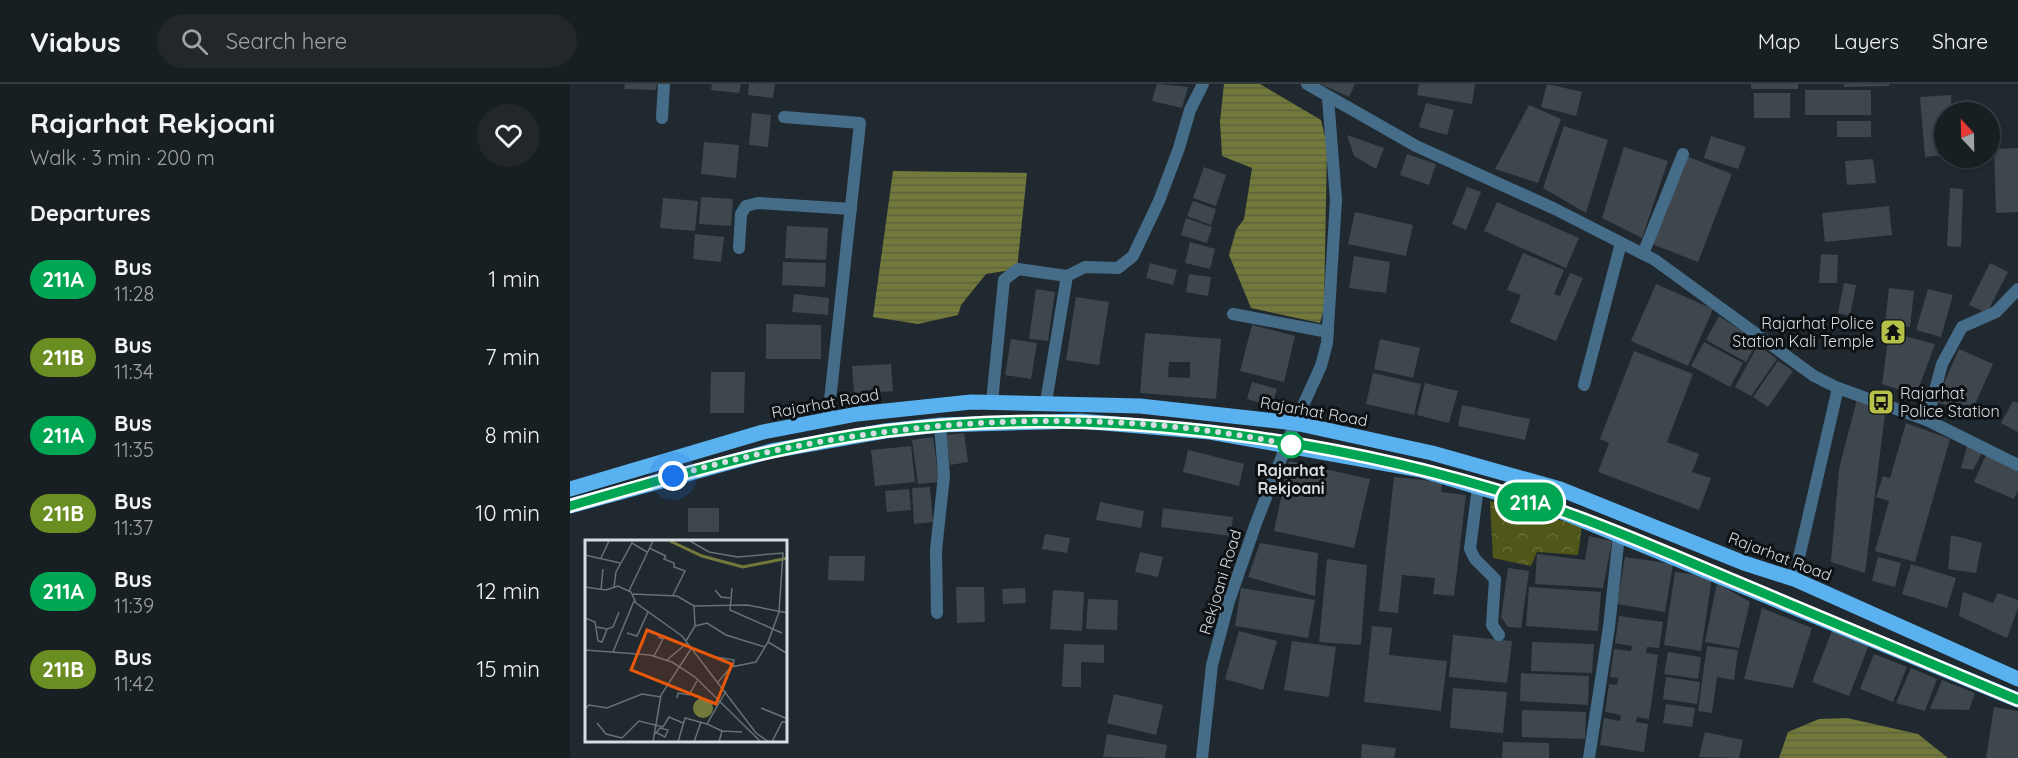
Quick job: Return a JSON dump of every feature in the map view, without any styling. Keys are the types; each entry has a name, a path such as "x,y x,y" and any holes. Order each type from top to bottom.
{"main road":[{"name":"Rajarhat Road","path":"570,489 763,432 828,419 907,409 992,402 1046,402 1140,406 1295,423 1432,453 1560,489 1744,562 1794,579 2018,679"},
{"path":"570,506 771,451 885,431 940,425 1080,421 1210,432 1288,444 1421,470 1565,513 2018,700"}],"street":[{"path":"662,118 664,84"},
{"path":"992,402 1004,280 1018,270 1067,276 1085,267 1118,268 1133,256 1159,201 1179,148 1190,110 1203,84"},
{"path":"1307,84 1328,99 1416,146 1555,209 1643,254 1787,357 1838,388 1927,420 2018,465"},
{"name":"Rekjoani Road","path":"1202,758 1212,665 1229,601 1256,523 1295,423 1321,366 1328,332 1336,200 1328,99"},
{"path":"784,117 860,123 828,419"},
{"path":"1643,254 1683,154"},
{"path":"739,248 741,214 746,206 758,203 851,209"},
{"path":"1584,385 1621,243"},
{"path":"1046,402 1067,276"},
{"path":"1927,420 1942,364 1962,327 1996,312 2018,290"},
{"path":"1233,314 1328,332"},
{"path":"1794,579 1838,388"},
{"path":"938,613 936,550 944,476 940,425"},
{"path":"1478,487 1470,549 1475,559 1496,579 1492,625 1499,635"},
{"path":"1589,758 1609,627 1619,535"}],"green space":[{"path":"1490,501 1582,526 1578,555 1537,552 1531,566 1493,558"}],"shaded area":[{"path":"1224,84 1260,84 1321,120 1327,145 1324,308 1320,323 1251,308 1229,255 1236,230 1244,219 1252,168 1222,156 1220,121"},
{"path":"893,171 1027,173 1017,269 986,274 961,305 958,315 918,324 873,317"},
{"path":"1847,718 1918,734 1948,758 1779,758 1788,732 1819,719"}],"building":[{"path":"625,84 657,84 656,90 624,89"},
{"path":"712,84 741,84 739,93 711,90"},
{"path":"749,84 775,84 773,98 748,95"},
{"path":"1157,84 1188,87 1182,108 1152,101"},
{"path":"1321,84 1355,84 1349,97"},
{"path":"1419,84 1475,84 1472,104 1417,95"},
{"path":"1547,84 1582,92 1576,116 1541,107"},
{"path":"1751,84 1798,84 1798,89 1751,89"},
{"path":"1844,84 1889,84 1889,86 1844,87"},
{"path":"1805,90 1871,90 1871,115 1805,115"},
{"path":"1754,93 1790,93 1790,118 1754,118"},
{"path":"1951,95 1951,102 1934,102 1934,156 1925,157 1920,97"},
{"path":"1426,103 1454,110 1447,135 1419,127"},
{"path":"1529,105 1561,119 1538,183 1495,169"},
{"path":"752,113 771,115 768,147 749,145"},
{"path":"1837,121 1871,121 1871,137 1837,137"},
{"path":"1564,126 1608,140 1586,213 1543,188"},
{"path":"1347,135 1384,148 1376,169 1354,156"},
{"path":"1711,136 1746,147 1738,169 1704,158"},
{"path":"704,142 739,145 736,178 701,174"},
{"path":"1624,147 1668,161 1642,238 1602,218"},
{"path":"2018,148 2018,212 1996,213 1995,168 2000,168 2000,149"},
{"path":"1407,154 1436,164 1429,185 1400,175"},
{"path":"1686,156 1732,174 1698,262 1652,244"},
{"path":"1873,159 1876,183 1847,185 1845,161"},
{"path":"1204,167 1226,175 1216,206 1193,198"},
{"path":"1467,187 1481,192 1466,230 1452,224"},
{"path":"1950,188 1963,189 1961,247 1947,246"},
{"path":"701,197 733,199 731,226 699,224"},
{"path":"663,198 698,201 695,231 660,228"},
{"path":"1193,201 1216,209 1211,225 1187,216"},
{"path":"1497,202 1579,238 1566,268 1484,231"},
{"path":"1889,206 1892,235 1825,242 1822,213"},
{"path":"1355,212 1413,225 1406,256 1348,244"},
{"path":"1186,218 1212,227 1207,243 1181,235"},
{"path":"787,226 828,228 826,260 785,258"},
{"path":"695,234 724,237 721,262 693,259"},
{"path":"1190,242 1215,249 1210,269 1185,263"},
{"path":"1523,253 1564,270 1554,294 1560,296 1570,273 1583,278 1556,341 1510,322 1521,295 1507,290"},
{"path":"1821,254 1838,255 1837,283 1819,283"},
{"path":"1354,256 1390,262 1386,293 1349,288"},
{"path":"783,262 826,263 825,287 782,285"},
{"path":"1150,263 1177,270 1173,285 1146,278"},
{"path":"1990,263 2008,272 1987,313 1969,305"},
{"path":"1189,274 1211,277 1208,296 1186,292"},
{"path":"1844,283 1856,285 1850,316 1838,313"},
{"path":"1656,284 1713,309 1688,366 1631,341"},
{"path":"1889,288 1914,291 1910,327 1885,324"},
{"path":"1036,289 1055,292 1048,341 1029,339"},
{"path":"1928,289 1953,295 1941,337 1916,330"},
{"path":"794,294 829,298 828,315 792,312"},
{"path":"1076,297 1109,302 1099,365 1066,360"},
{"path":"1719,316 1758,341 1746,362 1706,340"},
{"path":"766,324 821,325 821,359 766,359"},
{"path":"1252,325 1295,336 1284,382 1240,371"},
{"path":"1889,332 1935,344 1916,395 1882,384"},
{"path":"1145,333 1221,339 1216,399 1140,393","holes":["1169,362 1190,362 1190,378 1168,377"]},
{"path":"1011,339 1037,343 1031,379 1005,375"},
{"path":"1380,339 1420,348 1413,378 1374,369"},
{"path":"1704,342 1743,363 1730,387 1691,366"},
{"path":"1758,345 1777,359 1751,396 1735,387"},
{"path":"1959,349 1993,364 1970,415 1936,401"},
{"path":"1634,351 1693,374 1667,442 1699,454 1692,472 1711,478 1699,510 1598,472 1609,443 1600,439"},
{"path":"1778,361 1793,371 1768,407 1753,397"},
{"path":"891,364 893,391 854,394 852,366"},
{"path":"711,372 745,372 744,413 710,413"},
{"path":"1373,373 1421,384 1414,415 1366,404"},
{"path":"1252,382 1277,389 1272,406 1247,399"},
{"path":"1425,383 1458,391 1449,423 1417,415"},
{"path":"1858,395 1886,406 1865,573 1831,562 1839,469"},
{"path":"2013,401 2018,403 2018,432 2001,423"},
{"path":"1462,405 1530,419 1525,440 1458,426"},
{"path":"1906,423 1950,439 1915,562 1875,551 1889,501 1876,497 1883,476 1890,478"},
{"path":"964,433 968,462 950,465 946,435"},
{"path":"933,437 939,482 918,484 912,440"},
{"path":"1968,443 1983,451 1973,470 1961,468"},
{"path":"911,446 915,482 875,486 871,450"},
{"path":"1188,450 1244,464 1239,486 1183,472"},
{"path":"1986,455 2018,469 2018,490 2014,499 1974,482"},
{"path":"1289,461 1370,479 1354,548 1274,531"},
{"path":"1394,477 1442,482 1441,492 1466,495 1454,596 1433,594 1435,578 1402,575 1398,613 1379,611"},
{"path":"930,487 933,522 914,524 912,488"},
{"path":"909,489 911,510 887,512 885,491"},
{"path":"1100,502 1144,511 1141,528 1096,520"},
{"path":"688,508 719,508 719,532 688,532"},
{"path":"1163,508 1233,517 1231,536 1161,527"},
{"path":"1045,534 1070,538 1067,553 1042,549"},
{"path":"1951,535 1982,543 1976,573 1948,569"},
{"path":"1589,536 1612,541 1603,588 1535,584 1537,554 1585,560"},
{"path":"1260,543 1318,553 1315,596 1248,577"},
{"path":"1140,552 1163,557 1158,577 1135,572"},
{"path":"829,556 865,556 864,581 828,580"},
{"path":"1625,557 1673,564 1665,612 1617,604"},
{"path":"1878,557 1901,563 1895,587 1872,581"},
{"path":"1327,559 1367,565 1361,645 1319,642"},
{"path":"1911,564 1956,578 1947,608 1902,594"},
{"path":"1508,568 1529,571 1521,628 1508,627 1501,617"},
{"path":"1675,572 1712,577 1701,651 1664,645"},
{"path":"1717,583 1750,602 1739,648 1705,642"},
{"path":"956,587 984,587 985,622 957,623"},
{"path":"1529,587 1601,592 1598,631 1526,626"},
{"path":"1025,588 1026,603 1003,604 1002,589"},
{"path":"1241,588 1315,600 1308,638 1235,626"},
{"path":"1053,590 1084,592 1082,631 1050,629"},
{"path":"1963,592 1993,603 1998,593 2018,600 2018,608 2007,638 1959,616"},
{"path":"1088,599 1118,600 1117,630 1086,629"},
{"path":"1762,608 1812,628 1793,688 1744,679"},
{"path":"1619,616 1663,622 1659,648 1647,647 1646,653 1658,655 1649,719 1637,717 1636,722 1648,724 1644,752 1600,745 1604,718 1620,721 1621,715 1605,712 1609,684 1617,685 1618,678 1610,677 1614,649 1631,651 1632,646 1615,643"},
{"path":"1372,626 1392,628 1389,655 1447,661 1441,711 1364,702"},
{"path":"1239,631 1277,641 1263,690 1225,679"},
{"path":"1832,631 1869,645 1849,696 1812,682"},
{"path":"1453,635 1512,641 1507,683 1449,677"},
{"path":"1292,641 1336,647 1329,697 1284,690"},
{"path":"1532,642 1594,644 1592,673 1531,671"},
{"path":"1064,644 1104,645 1104,663 1081,662 1081,687 1062,687"},
{"path":"1707,646 1738,650 1734,680 1717,677 1712,713 1698,711"},
{"path":"1668,652 1701,657 1698,679 1664,674"},
{"path":"1874,654 1907,667 1893,702 1860,689"},
{"path":"1911,668 1937,679 1925,711 1896,703"},
{"path":"1521,673 1589,676 1588,705 1520,701"},
{"path":"1666,677 1700,682 1697,704 1663,699"},
{"path":"1942,680 1975,693 1969,710 1930,709"},
{"path":"1453,688 1507,692 1503,733 1450,728"},
{"path":"1114,694 1163,705 1156,735 1107,723"},
{"path":"1666,704 1695,708 1692,727 1663,723"},
{"path":"1994,707 2018,711 2018,758 1986,758"},
{"path":"1522,710 1586,712 1585,739 1522,737"},
{"path":"1705,732 1743,740 1739,758 1699,757"},
{"path":"1107,734 1167,745 1165,758 1103,757"},
{"path":"1503,742 1549,743 1549,758 1502,758"},
{"path":"1362,744 1396,748 1394,758 1361,758"}],"bus line":[{"name":"211A","path":"570,506 752,455 885,431 940,425 1080,421 1210,432 1288,444 1421,470 1565,513 2018,700"}],"place":[{"name":"Rajarhat Police Station Kali Temple","path":"1893,332"},
{"name":"Rajarhat Police Station","path":"1881,402"},
{"name":"Rajarhat Rekjoani","path":"1291,445"}],"route":[{"path":"673,476 771,451 885,431 940,425 1080,421 1210,432 1291,445"}]}
